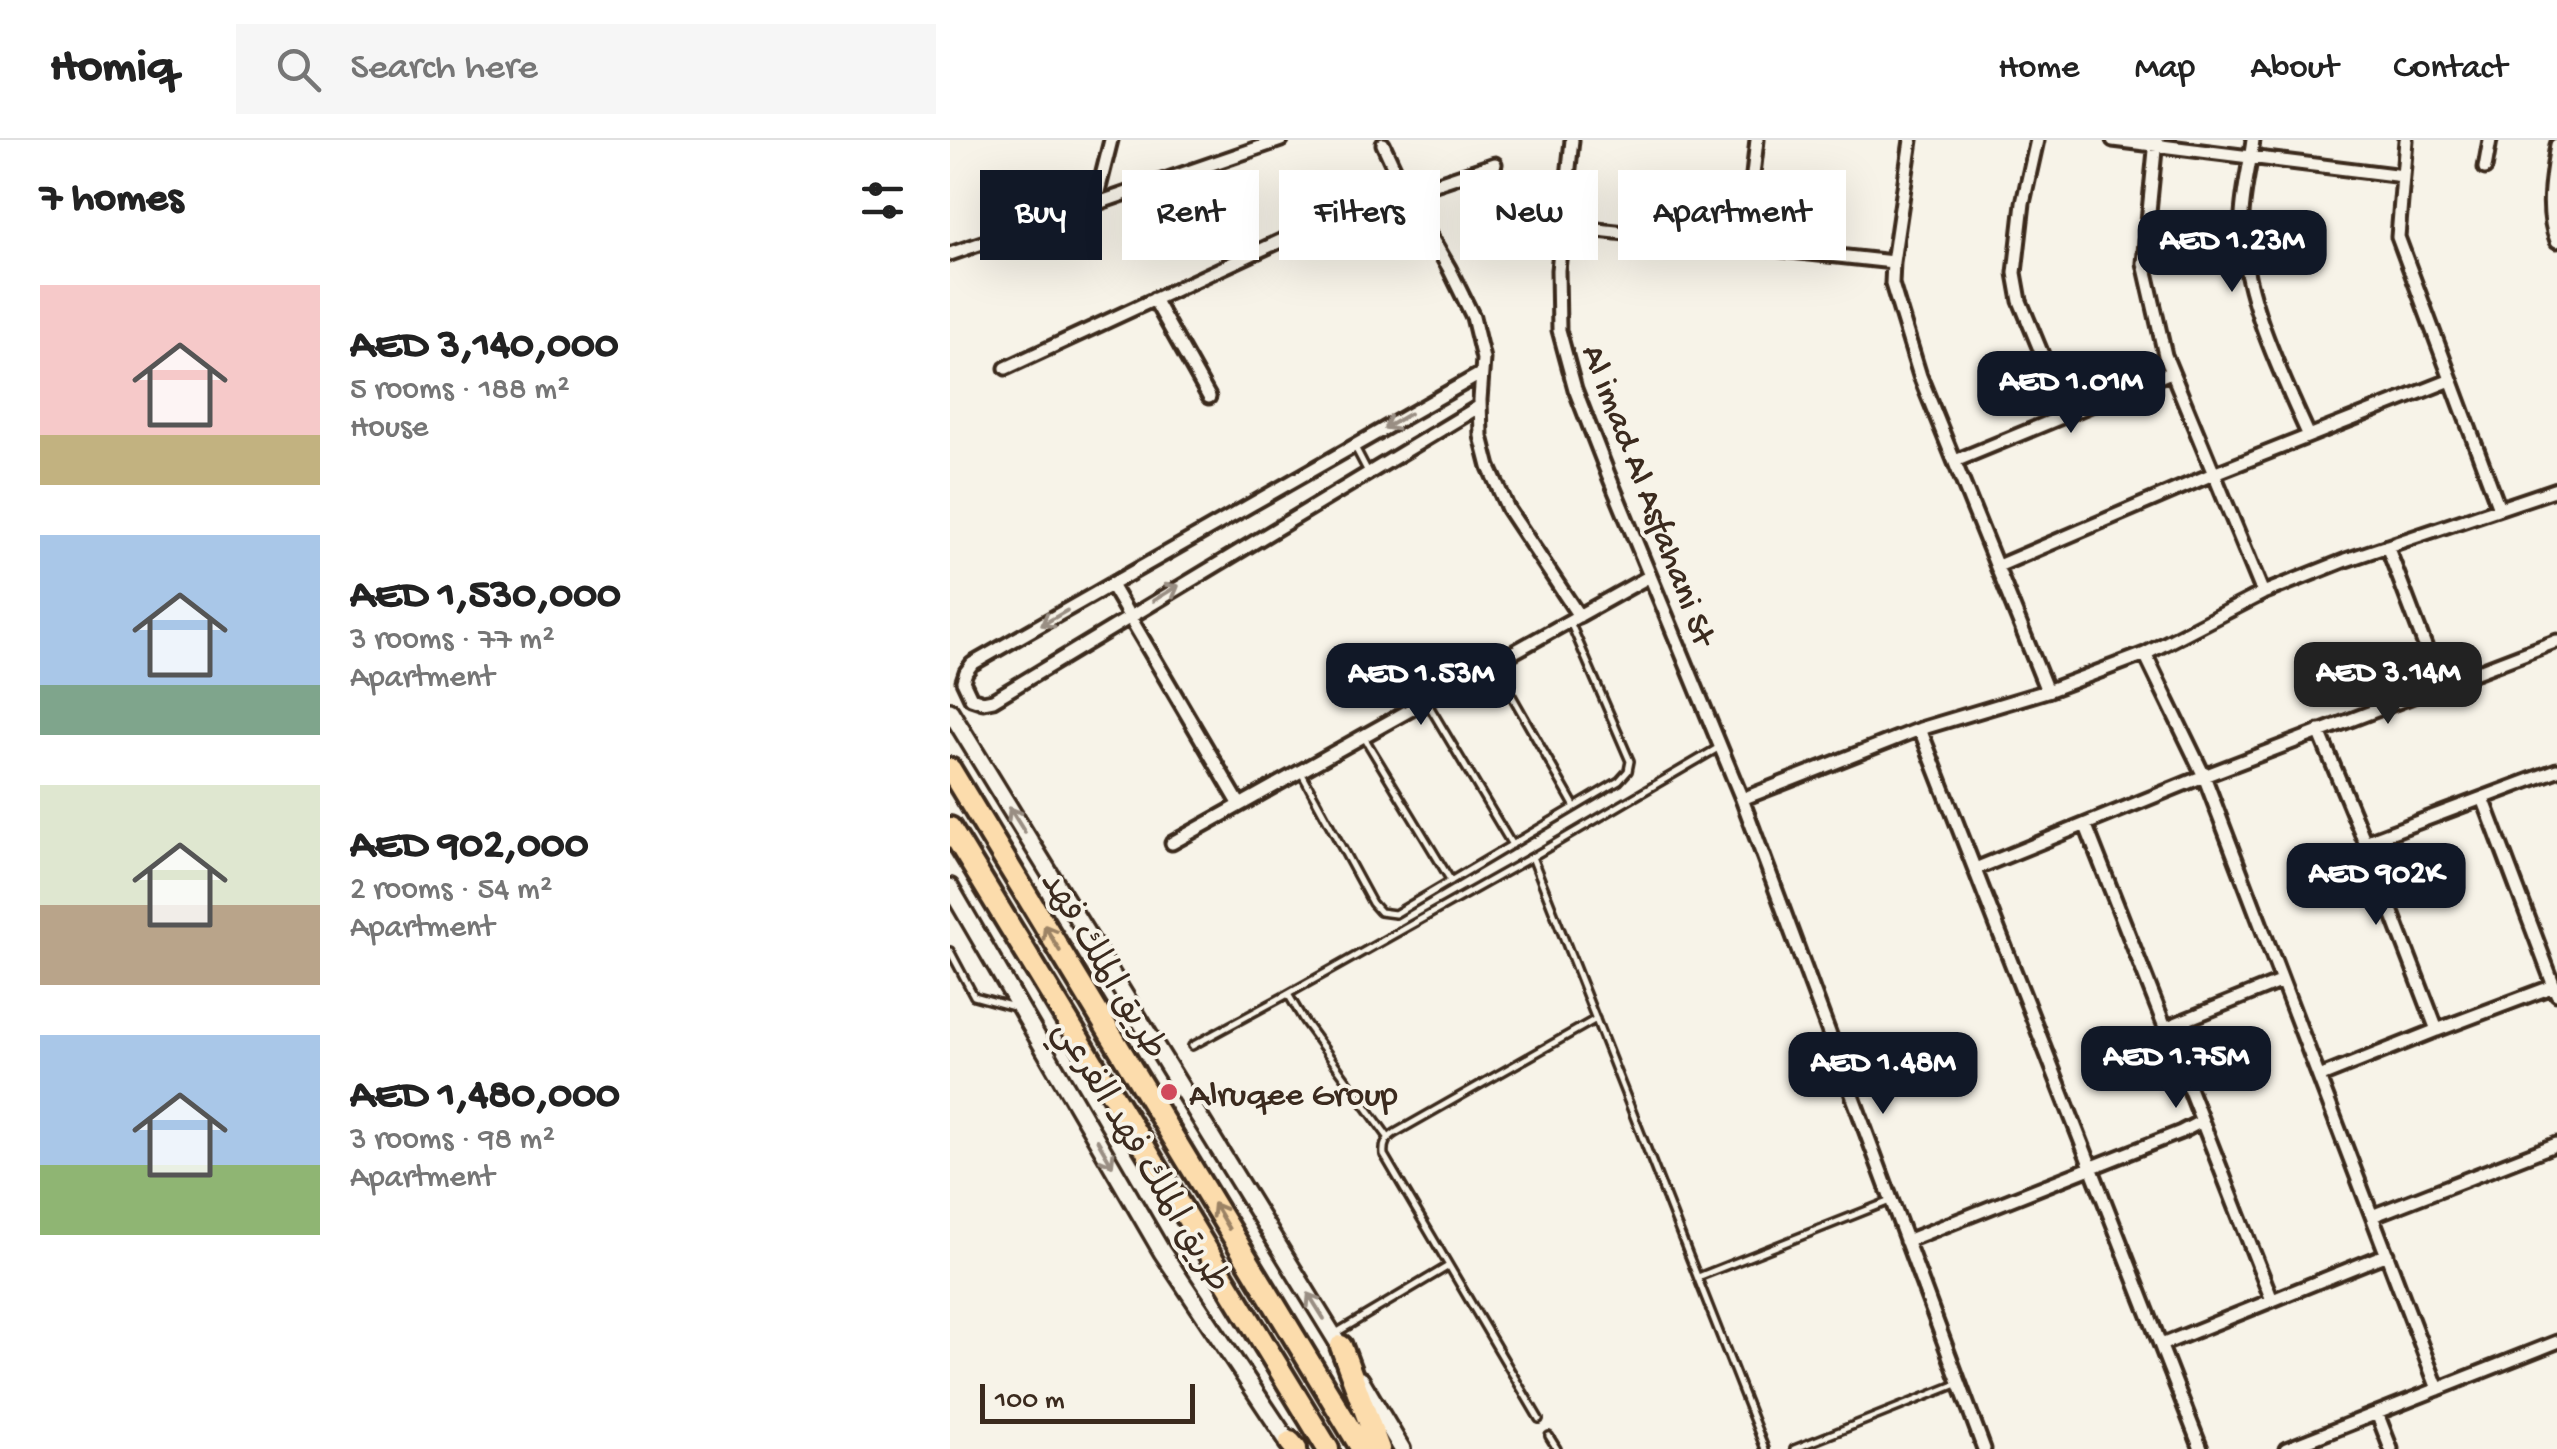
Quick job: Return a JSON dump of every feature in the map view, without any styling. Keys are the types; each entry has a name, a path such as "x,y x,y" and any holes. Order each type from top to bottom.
{"highway":[{"name":"طريق الملك فهد","path":"950,769 1362,1449"},
{"name":"طريق الملك فهد","path":"950,828 1328,1449"},
{"path":"1337,1340 1380,1449"}],"main road":[{"name":"طريق الملك فهد الفرعي","path":"950,711 1402,1449"},
{"name":"طريق الملك فهد الفرعي","path":"950,887 1162,1252 1293,1447"}],"street":[{"path":"1102,176 1111,140"},
{"path":"1102,201 1256,144 1281,140"},
{"name":"Al imad Al Asfahani St","path":"1568,170 1572,140"},
{"path":"1753,170 1757,140"},
{"path":"1911,140 1892,284 1920,376 2048,691"},
{"path":"2037,140 2023,204 2016,273 2020,301 2067,415"},
{"path":"2114,140 2156,142 2403,176"},
{"path":"2253,140 2242,217 2249,276 2257,309 2309,436"},
{"path":"2406,140 2398,237 2499,508"},
{"path":"2485,168 2490,140"},
{"path":"2156,142 2144,263 2164,355 2263,593"},
{"path":"1383,144 1395,170"},
{"path":"2557,145 2552,229 2557,241"},
{"path":"1440,183 1495,164"},
{"path":"1006,368 1279,241"},
{"path":"950,254 980,244"},
{"path":"1440,253 1473,318 1483,359 1481,436 1489,466 1508,509 1574,619"},
{"path":"1846,256 1892,262"},
{"name":"Al imad Al Asfahani St","path":"1559,260 1559,330 1575,388 1742,799 1984,1449"},
{"path":"1154,299 1209,397"},
{"path":"1954,461 2172,372"},
{"path":"1480,406 993,700 971,698 962,681 972,664 1482,373"},
{"path":"1998,566 2214,474 2451,380"},
{"path":"1742,799 1920,729 2048,691 2144,654 2263,593 2557,489"},
{"path":"2387,546 2440,685"},
{"path":"1172,843 1650,576"},
{"path":"1111,585 1240,805"},
{"path":"1975,869 2557,640"},
{"path":"2144,654 2204,776 2438,1389"},
{"path":"1920,729 2201,1449"},
{"path":"2318,732 2437,1030"},
{"path":"2365,842 2557,770"},
{"path":"2319,1077 2437,1030 2556,990 2483,798"},
{"path":"2086,826 2272,1300"},
{"path":"2165,1028 2282,981"},
{"path":"1906,1240 2202,1121"},
{"path":"2372,1216 2557,1144"},
{"path":"2161,1345 2387,1254"},
{"path":"2286,1449 2557,1342"},
{"path":"2376,1413 2391,1449"}],"lane":[{"path":"1354,446 1368,472"},
{"path":"1300,771 1372,903 1380,912 1395,914 1619,781 1628,771 1630,762 1574,619"},
{"path":"1494,664 1574,807"},
{"path":"1426,702 1512,844"},
{"path":"1363,736 1451,881"},
{"path":"1192,1046 1532,857 1720,746"},
{"path":"1532,857 1766,1449"},
{"path":"950,953 974,996 1021,1009"},
{"path":"1288,994 1388,1138"},
{"path":"1539,1419 1384,1155 1383,1146 1388,1138 1596,1019"},
{"path":"1698,1277 1892,1200"},
{"path":"1337,1340 1448,1266"},
{"path":"1794,1449 1960,1383"},
{"path":"1549,1436 1557,1449"}],"place":[{"name":"Alruqee Group","path":"1169,1092"}]}
